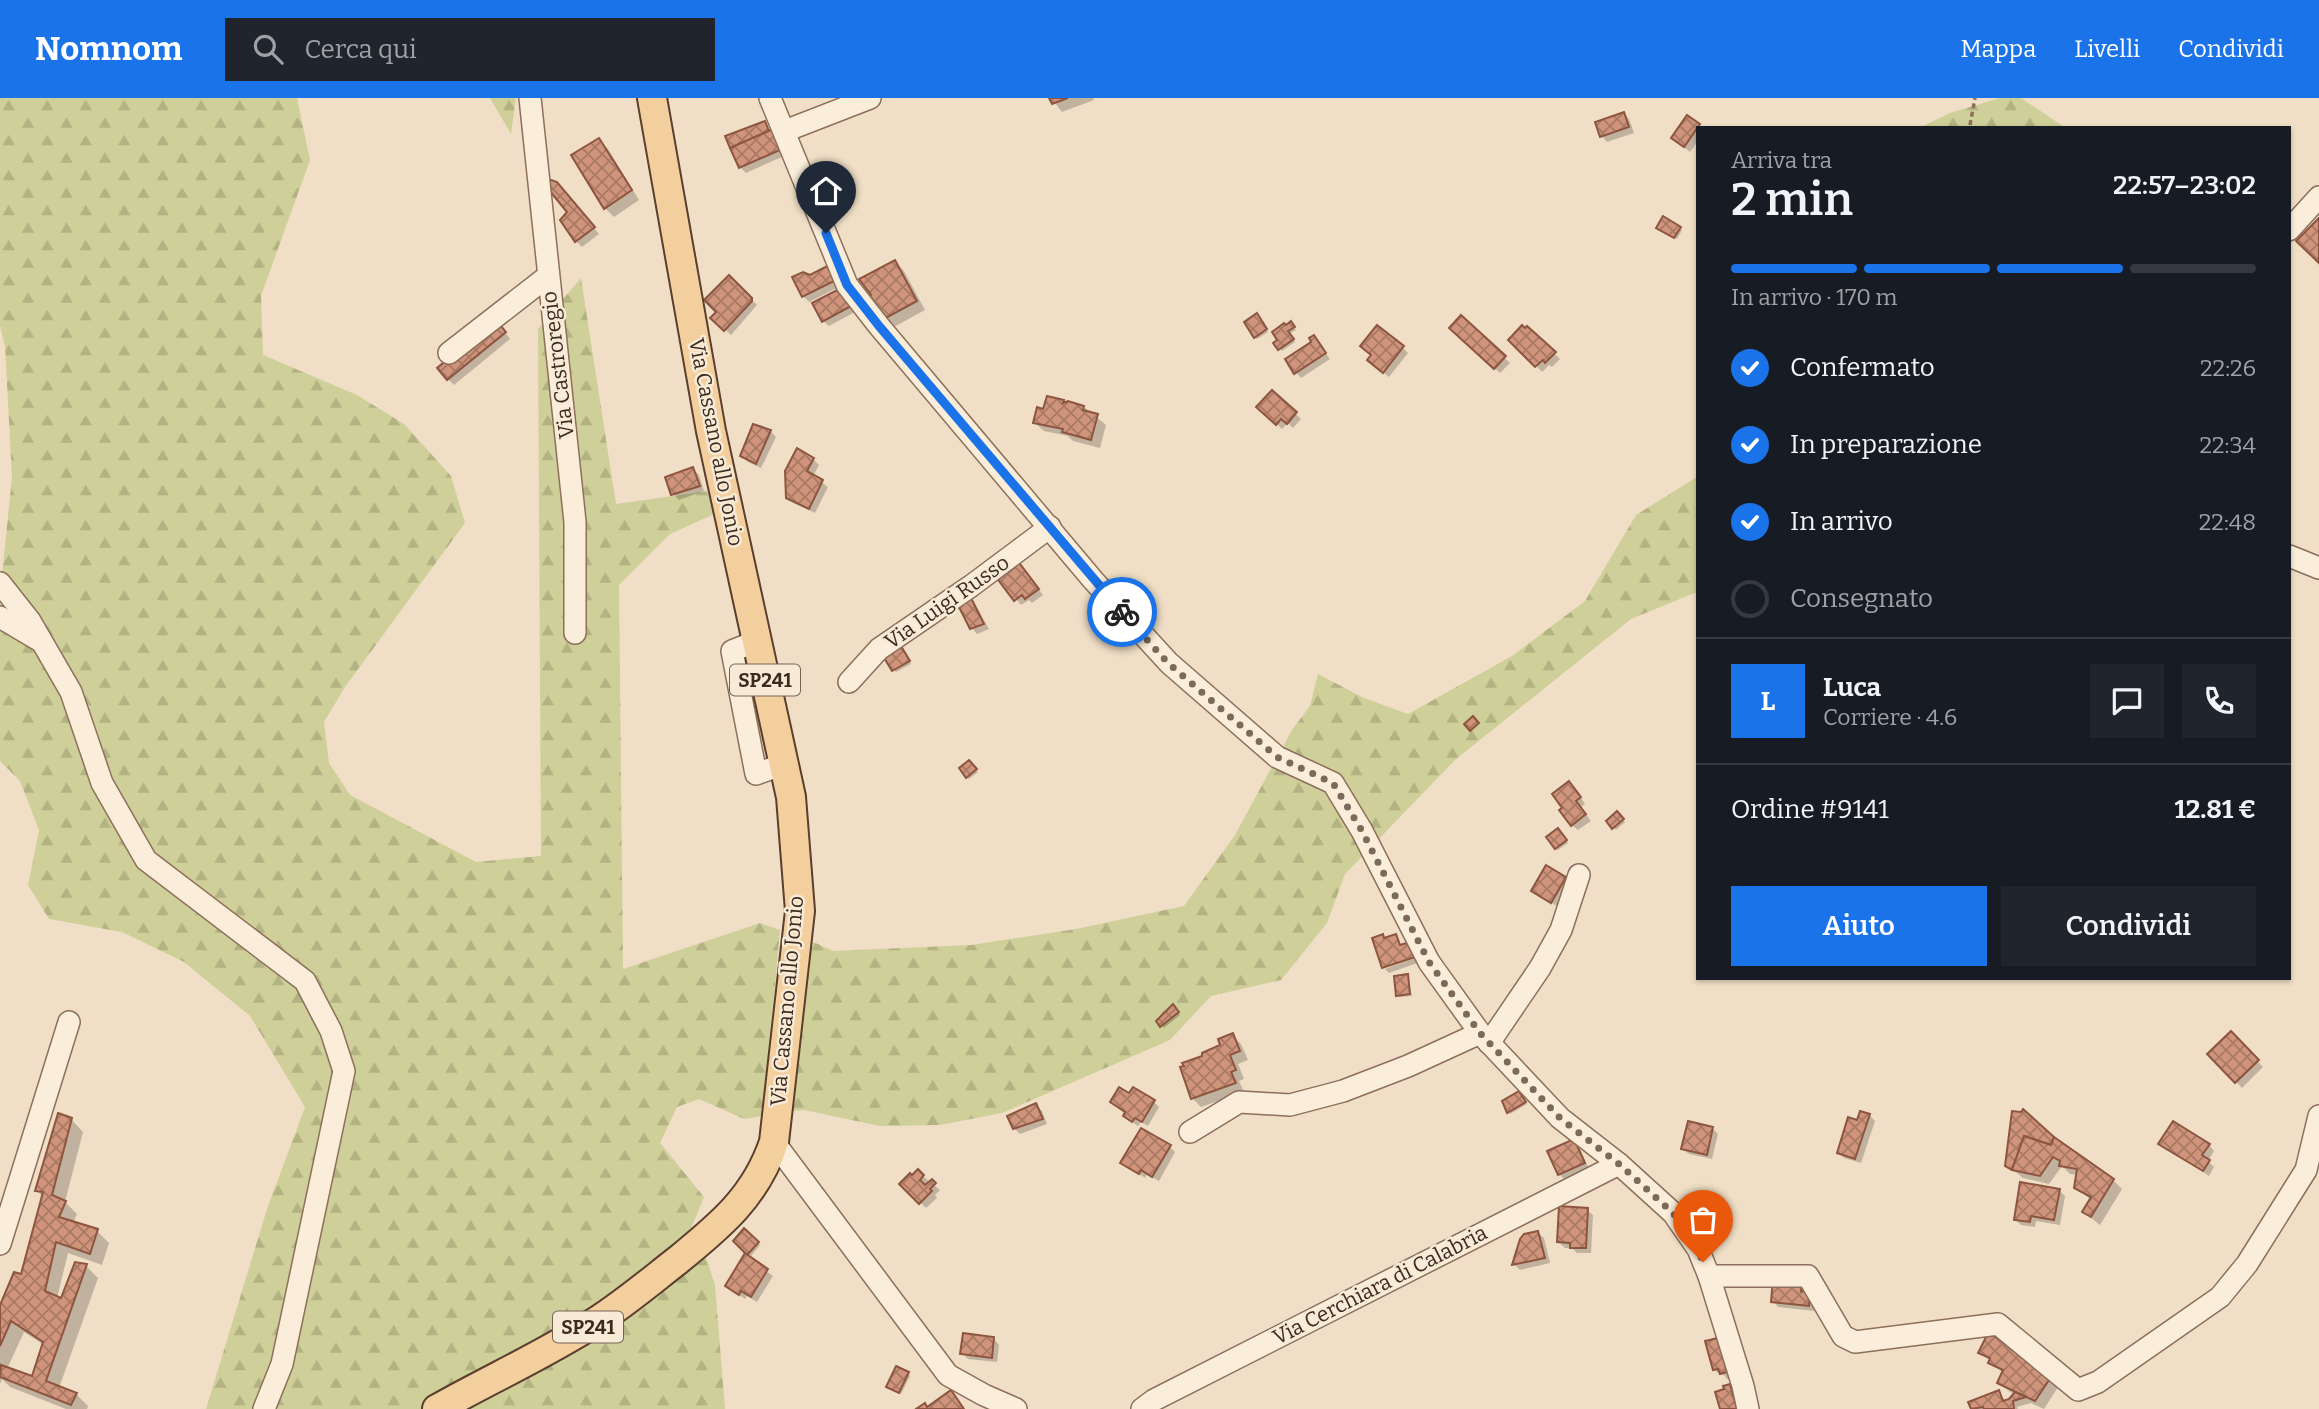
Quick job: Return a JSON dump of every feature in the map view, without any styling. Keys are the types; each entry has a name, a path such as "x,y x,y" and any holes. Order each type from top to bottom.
{"main road":[{"name":"Via Cassano allo Jonio","path":"438,1409 596,1322 631,1297 728,1218 752,1190 768,1162 774,1142 800,911 791,797 711,431 652,98"}],"street":[{"name":"Via Castroregio","path":"530,98 575,522 575,633"},
{"path":"770,98 847,285 879,326 1168,663 1277,757 1333,783 1362,831 1429,962 1485,1038 1560,1118 1619,1164 1673,1213 1698,1250 1709,1276 1744,1386 1748,1409"},
{"path":"785,131 870,98"},
{"path":"2291,228 2319,197"},
{"path":"449,353 548,276"},
{"name":"Via Luigi Russo","path":"849,682 879,649 971,586 1050,527"},
{"path":"2291,557 2319,568"},
{"path":"0,583 30,621 71,692 102,783 146,860 305,981 331,1031 344,1071 282,1364 264,1409"},
{"path":"0,617 42,642"},
{"path":"1190,1132 1239,1102 1290,1105 1343,1091 1485,1038 1540,968 1562,930 1579,875"},
{"path":"0,1244 69,1022"},
{"path":"1709,1276 1808,1276 1843,1336 1855,1342 1998,1324 2078,1390 2098,1382 2220,1297 2247,1264 2306,1170 2319,1116"},
{"path":"774,1142 948,1375 1016,1409"},
{"name":"Via Cerchiara di Calabria","path":"1148,1407 1619,1164"}],"path":[{"path":"1970,125 1975,98"}],"green space":[{"path":"0,98 297,98 310,160 261,296 263,355 357,395 404,424 451,476 465,523 345,687 324,722 329,763 350,795 476,862 541,856 538,329 581,278 616,504 708,491 719,512 670,534 619,585 623,969 760,923 780,930 763,1116 744,1119 699,1099 677,1107 660,1143 704,1197 690,1231 706,1257 715,1285 725,1409 206,1409 267,1209 305,1107 250,1016 184,962 122,932 49,919 28,885 39,830 20,781 0,761 0,577 12,477 5,346 0,326"},
{"path":"490,98 516,98 511,134"},
{"path":"2000,98 2021,98 2063,126 1923,126 1950,113"},
{"path":"1696,478 1696,592 1631,619 1455,760 1345,874 1327,923 1281,980 1211,996 1170,1040 1002,1113 940,1125 880,1126 804,1110 791,1111 811,941 833,951 971,945 1076,929 1184,906 1235,835 1292,730 1310,706 1318,674 1364,698 1408,714 1512,656 1585,601 1636,515"}],"building":[{"path":"1049,98 1068,98 1052,104"},
{"path":"1624,112 1629,127 1600,137 1595,122"},
{"path":"1687,115 1700,124 1696,126 1684,147 1671,138"},
{"path":"765,121 769,131 730,148 725,136"},
{"path":"773,129 782,149 739,168 730,148"},
{"path":"599,138 632,190 604,209 571,155"},
{"path":"548,179 557,182 595,227 575,242 560,220 567,212 549,190"},
{"path":"1663,216 1681,227 1674,238 1656,228"},
{"path":"2319,218 2319,263 2296,241"},
{"path":"895,260 917,301 882,320 865,301 871,295 859,279"},
{"path":"829,265 836,280 802,297 792,277 803,272 810,275"},
{"path":"729,275 752,301 724,331 710,318 716,312 704,300"},
{"path":"841,288 851,306 822,322 812,303"},
{"path":"1257,313 1267,329 1254,338 1244,322"},
{"path":"1461,315 1506,356 1494,369 1449,328"},
{"path":"496,320 506,332 447,380 437,368"},
{"path":"1291,321 1295,327 1288,331 1294,339 1278,350 1273,343 1277,340 1272,332"},
{"path":"1377,325 1404,346 1383,373 1367,360 1371,355 1360,346"},
{"path":"1522,325 1525,328 1527,326 1556,352 1545,363 1543,360 1535,367 1508,340"},
{"path":"1314,335 1326,353 1294,374 1285,359 1311,342 1309,338"},
{"path":"1272,390 1297,412 1287,424 1281,419 1276,425 1256,407"},
{"path":"1047,396 1064,400 1063,403 1068,401 1084,406 1083,410 1098,414 1091,440 1062,432 1063,429 1033,423 1037,407 1043,409"},
{"path":"753,424 771,430 756,464 740,456"},
{"path":"797,448 814,458 807,471 823,480 809,509 786,498 785,471"},
{"path":"693,467 700,486 671,495 665,477"},
{"path":"1014,556 1039,589 1025,599 1022,595 1014,601 993,573"},
{"path":"969,594 984,624 970,629 956,601"},
{"path":"901,646 910,661 892,671 883,656"},
{"path":"1473,716 1479,723 1470,731 1464,724"},
{"path":"969,760 977,769 966,778 959,768"},
{"path":"1569,781 1581,797 1576,801 1586,814 1571,826 1559,810 1562,808 1552,794"},
{"path":"1617,811 1624,819 1612,829 1606,821"},
{"path":"1558,828 1567,840 1555,849 1546,837"},
{"path":"1546,865 1566,877 1551,903 1531,891"},
{"path":"1383,934 1384,938 1396,934 1400,945 1410,942 1415,957 1382,968 1372,938"},
{"path":"1408,974 1410,994 1396,996 1394,976"},
{"path":"1173,1004 1179,1012 1160,1027 1156,1021"},
{"path":"2231,1031 2259,1060 2235,1083 2207,1054"},
{"path":"1233,1033 1240,1051 1230,1055 1236,1070 1231,1072 1236,1083 1191,1099 1180,1067 1184,1066 1182,1063 1202,1056 1202,1053 1220,1045 1218,1039"},
{"path":"1119,1087 1129,1093 1133,1087 1155,1100 1142,1122 1135,1118 1132,1122 1123,1116 1125,1112 1110,1102"},
{"path":"1519,1091 1526,1102 1507,1113 1502,1101"},
{"path":"1036,1103 1043,1119 1013,1129 1007,1116"},
{"path":"2023,1109 2054,1137 2051,1145 2024,1136 2012,1170 2005,1166 2012,1111 2021,1112"},
{"path":"1860,1111 1870,1114 1855,1159 1837,1153 1848,1117 1857,1120"},
{"path":"58,1113 72,1118 52,1195 66,1201 59,1217 98,1229 90,1254 56,1242 45,1291 61,1298 75,1262 87,1264 46,1381 77,1393 71,1405 0,1377 1,1365 32,1376 43,1342 11,1321 0,1346 0,1305 14,1272 21,1274 43,1192 35,1191"},
{"path":"1688,1121 1713,1127 1707,1155 1681,1149"},
{"path":"2173,1121 2210,1144 2202,1155 2210,1160 2203,1171 2158,1144"},
{"path":"1141,1128 1171,1145 1152,1177 1141,1170 1139,1174 1120,1163"},
{"path":"2024,1136 2051,1145 2054,1137 2114,1179 2091,1217 2082,1212 2091,1197 2074,1188 2077,1169 2059,1166 2060,1161 2053,1157 2040,1176 2012,1170"},
{"path":"1574,1139 1585,1163 1558,1175 1547,1151"},
{"path":"918,1169 924,1175 920,1180 925,1185 932,1179 936,1183 919,1204 899,1184"},
{"path":"2020,1182 2060,1189 2054,1220 2031,1216 2030,1222 2014,1220"},
{"path":"1559,1206 1588,1208 1586,1248 1570,1248 1570,1243 1557,1242"},
{"path":"744,1228 759,1242 747,1255 733,1241"},
{"path":"1538,1231 1545,1258 1512,1265 1520,1239 1524,1234"},
{"path":"745,1253 768,1269 751,1297 741,1291 739,1295 725,1286"},
{"path":"1773,1278 1802,1281 1801,1291 1810,1292 1809,1306 1771,1302"},
{"path":"963,1333 994,1337 992,1358 960,1354"},
{"path":"1988,1333 2038,1358 2053,1374 2035,1401 1997,1383 2003,1370 1988,1363 1990,1358 1978,1353"},
{"path":"1718,1338 1727,1372 1720,1374 1718,1369 1713,1370 1705,1341"},
{"path":"896,1366 909,1372 899,1393 886,1387"},
{"path":"1730,1384 1737,1409 1720,1409 1715,1392"},
{"path":"951,1390 964,1409 916,1409 925,1403 927,1407"},
{"path":"1999,1390 2003,1401 2015,1392 2026,1397 2013,1401 2014,1409 1971,1409 1968,1402"}],"way so far":[{"path":"1122,612 1168,663 1277,757 1333,783 1362,831 1429,962 1480,1033 1560,1118 1619,1164 1673,1213 1703,1262"}],"route":[{"path":"826,233 847,285 879,326 1122,612"}]}
